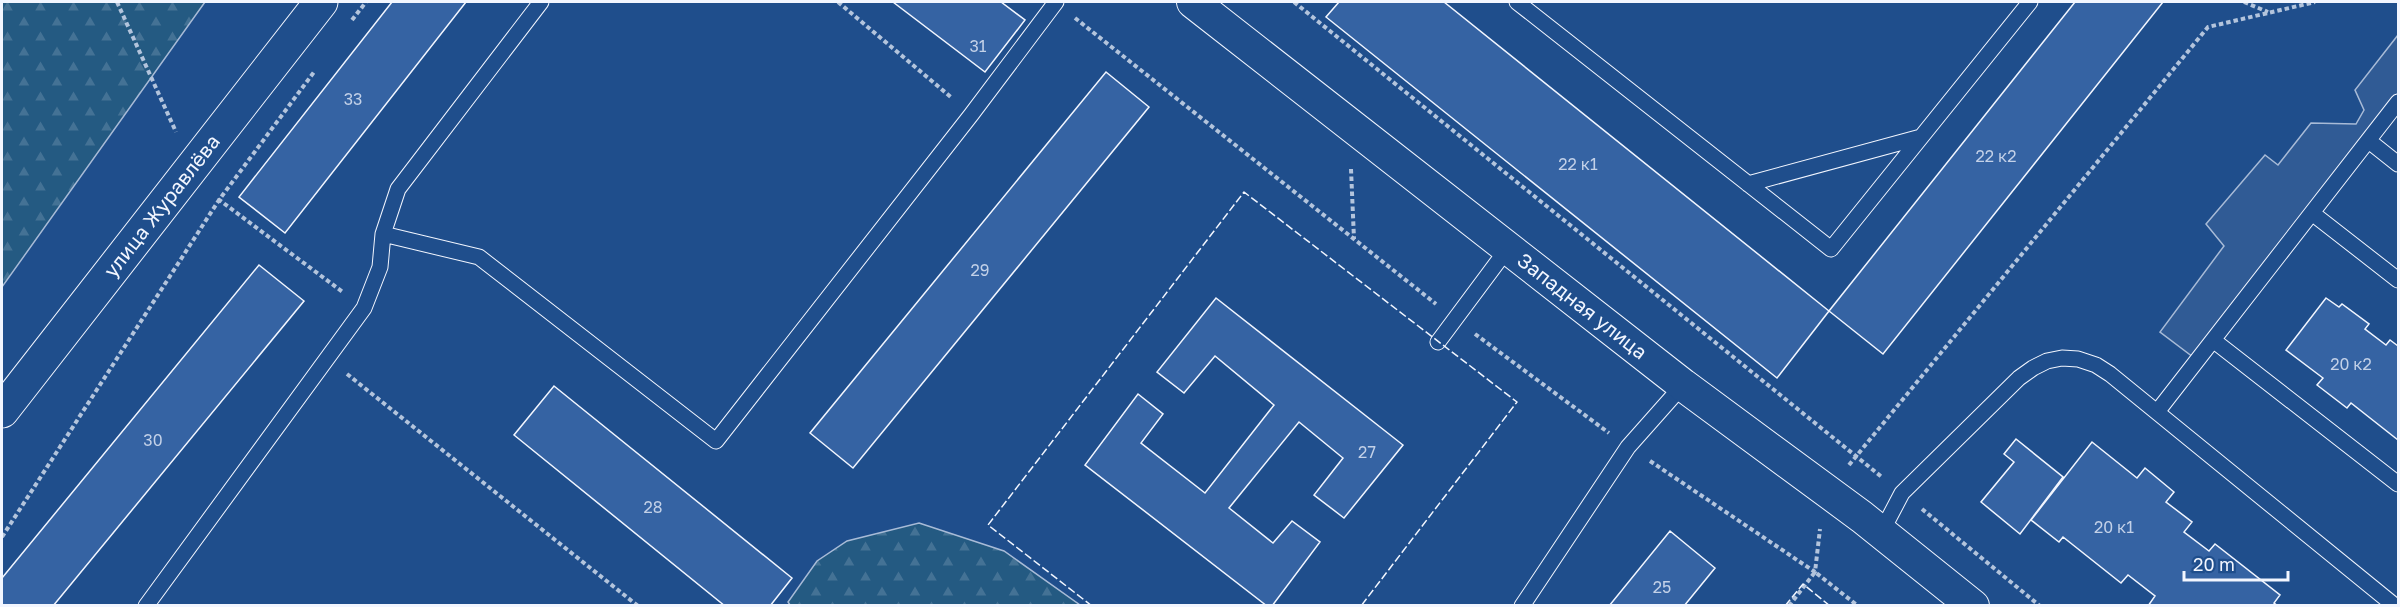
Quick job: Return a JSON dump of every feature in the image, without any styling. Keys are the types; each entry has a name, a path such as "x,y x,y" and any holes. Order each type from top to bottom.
{"street":[{"name":"улица Журавлёва","path":"2,411 321,2"},
{"name":"Западная улица","path":"1193,2 1683,385 1881,533 1973,606"}],"lane":[{"path":"146,606 364,308 380,267 383,234 398,189 541,2"},
{"path":"383,234 480,257 716,441 971,115 1055,2"},
{"path":"1517,2 1831,249 2030,2"},
{"path":"2157,412 2398,102"},
{"path":"1748,184 1921,137"},
{"path":"2369,141 2398,164"},
{"path":"2312,213 2398,280"},
{"path":"1438,342 1508,248"},
{"path":"2213,340 2398,484"},
{"path":"1881,533 1902,493 2019,378 2047,361 2062,358 2078,359 2096,365 2157,412 2395,606"},
{"path":"1522,606 1628,447 1683,385"}],"path":[{"path":"352,20 366,2"},
{"path":"838,2 971,115"},
{"path":"1055,2 1455,320 1628,447 1815,572 1858,606"},
{"path":"1294,2 1858,456 2040,606"},
{"path":"2244,2 2269,12"},
{"path":"1789,606 1815,572 1825,491 1858,456 2208,27 2314,2"},
{"path":"2,537 219,200 317,68"},
{"path":"1349,123 1354,240"},
{"path":"328,359 638,606"}],"green space":[{"path":"2,2 205,2 2,287"},
{"path":"919,523 1004,551 1080,605 790,605 788,602 817,561 847,541"}],"shaded area":[{"path":"2398,35 2398,102 2197,360 2160,332 2224,246 2206,224 2265,155 2278,165 2311,123 2356,124 2364,110 2355,90"}],"building":[{"path":"392,2 466,2 285,233 239,197"},
{"path":"893,2 1001,2 1025,20 985,72"},
{"path":"1339,2 1444,2 1829,311 1777,378 1326,17"},
{"path":"2075,2 2163,2 1883,354 1829,311"},
{"path":"1106,72 1149,107 853,468 810,433"},
{"path":"259,265 304,301 53,606 2,606 2,578"},
{"path":"1216,298 1403,445 1344,518 1314,495 1343,458 1299,422 1229,508 1273,543 1292,521 1320,542 1272,606 1267,606 1085,465 1138,394 1163,414 1141,443 1205,493 1274,405 1215,356 1184,393 1157,372"},
{"path":"2326,298 2339,307 2342,304 2369,324 2365,329 2386,345 2390,340 2398,346 2398,440 2351,403 2347,408 2317,385 2323,378 2286,350"},
{"path":"554,386 792,578 770,606 725,606 514,435"},
{"path":"2016,439 2063,477 2020,534 1981,502 2014,462 2004,454"},
{"path":"2092,442 2137,478 2145,468 2174,492 2166,502 2192,522 2184,532 2209,551 2215,544 2280,595 2274,603 2278,606 2148,606 2155,596 2128,575 2121,583 2063,537 2059,542 2031,520"},
{"path":"1670,531 1715,568 1684,606 1609,606"}],"fence":[{"path":"1092,606 988,525 1244,192 1517,402 1361,606"},
{"path":"1785,606 1803,584 1830,606"}]}
